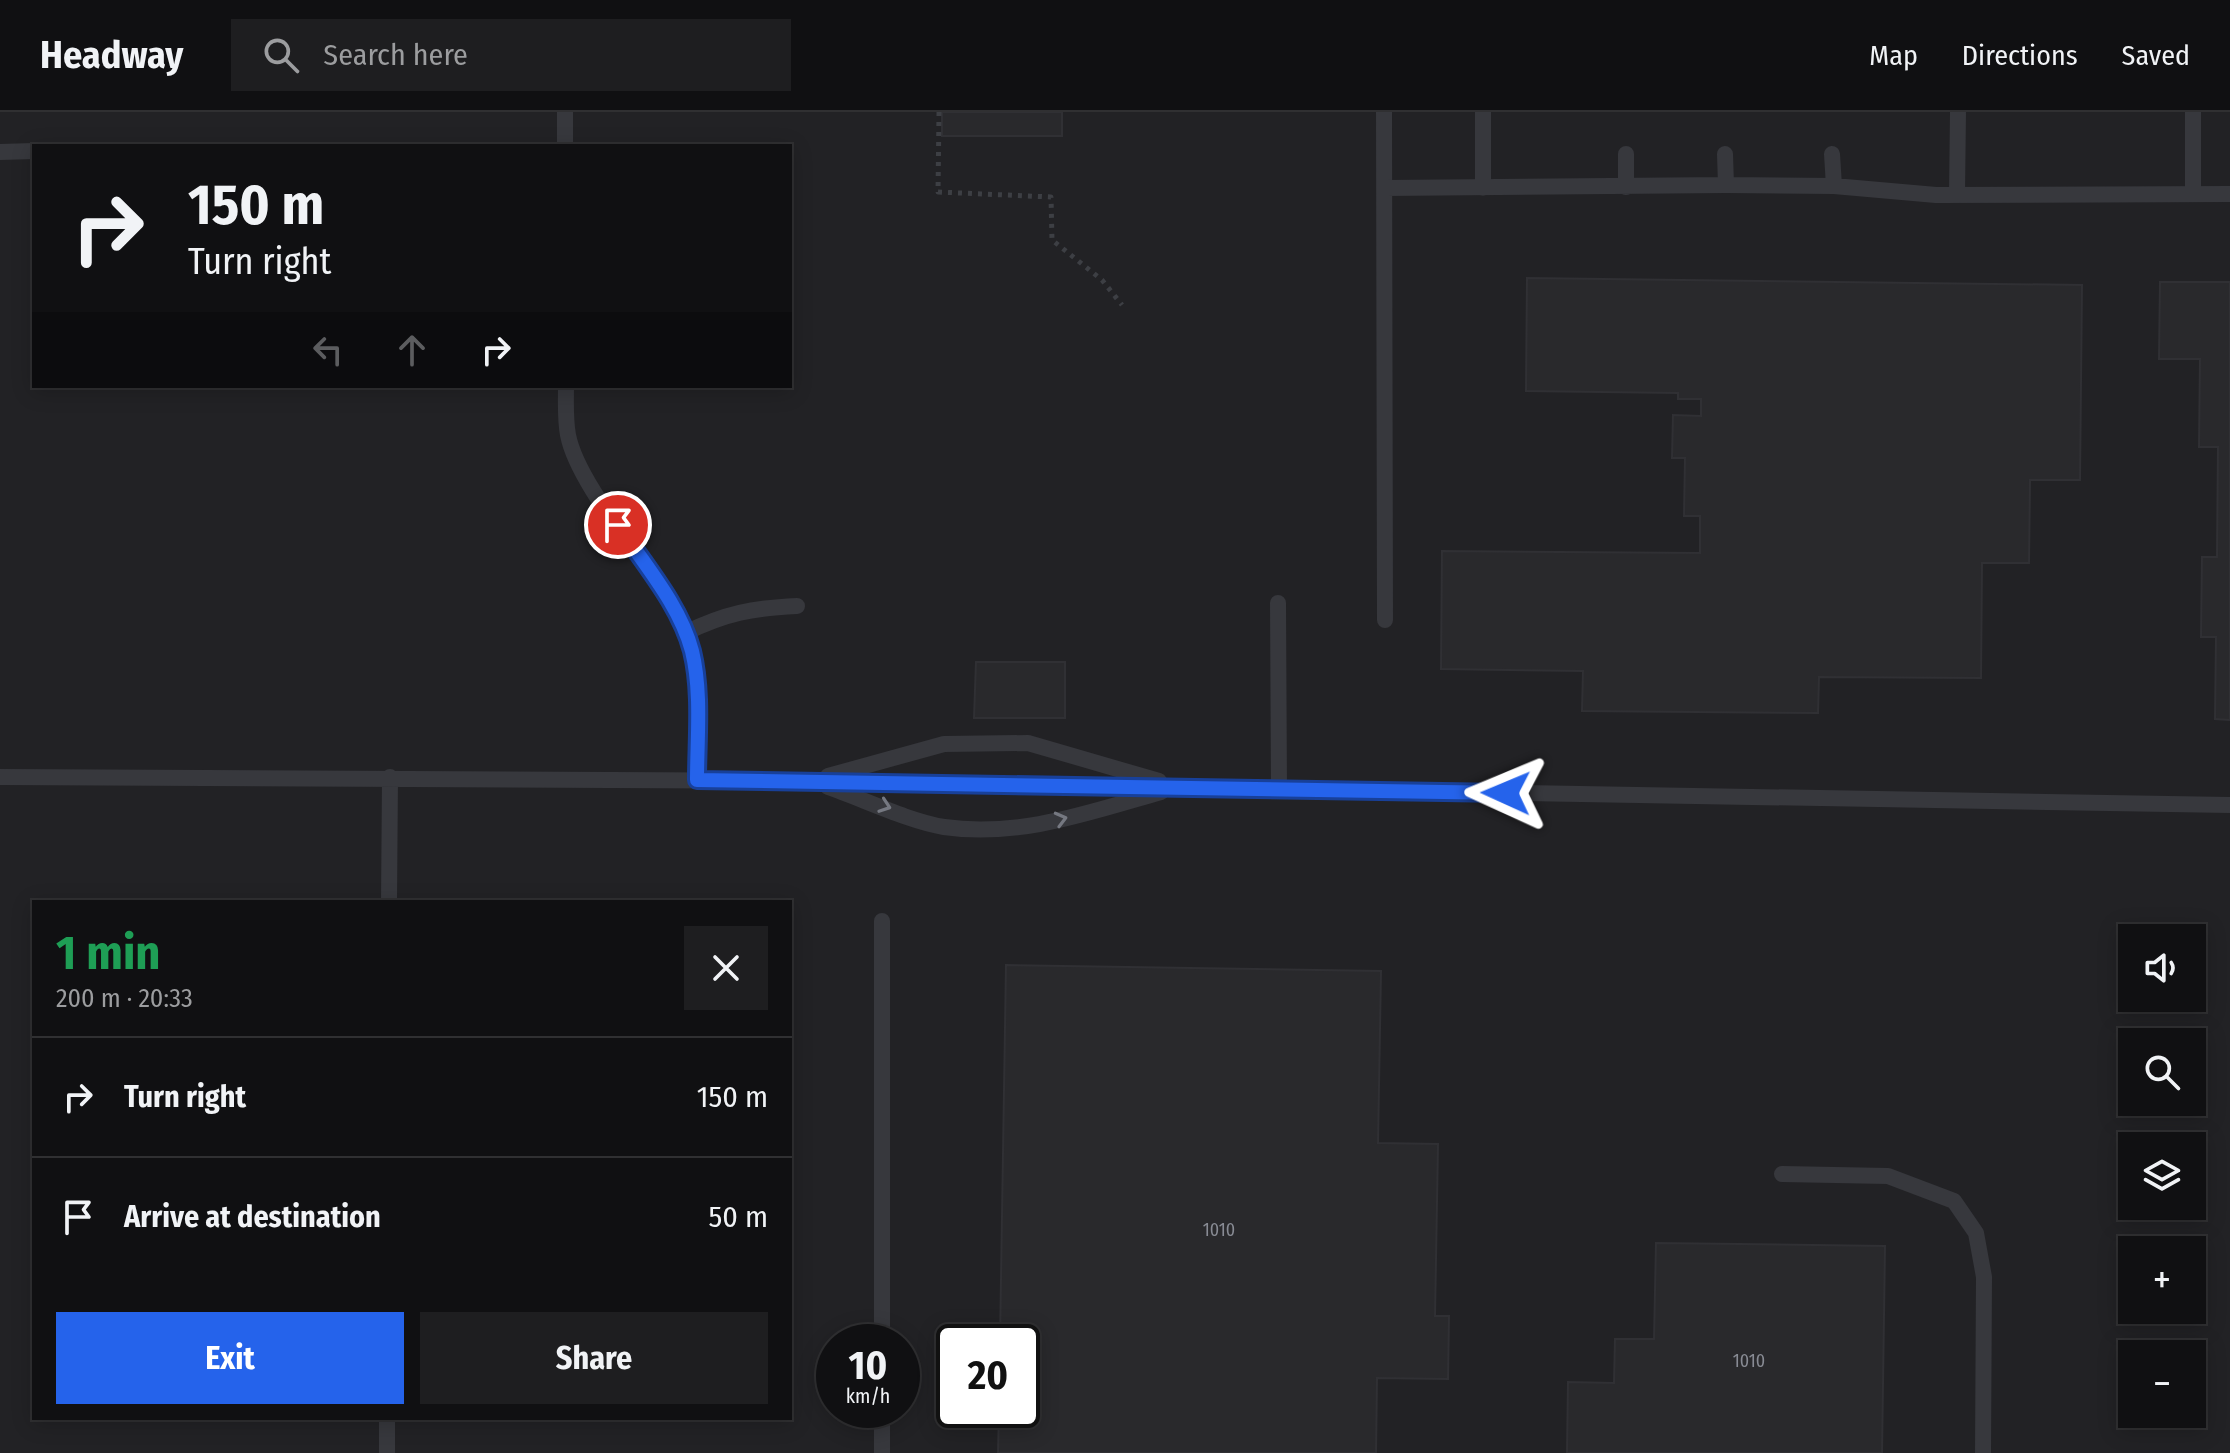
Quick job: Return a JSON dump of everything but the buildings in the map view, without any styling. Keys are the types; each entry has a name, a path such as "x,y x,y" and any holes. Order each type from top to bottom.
{"lane":[{"path":"565,112 565,144"},
{"path":"1384,112 1385,620"},
{"path":"1483,112 1483,188"},
{"path":"1957,194 1958,112"},
{"path":"2193,112 2193,193"},
{"path":"0,152 32,151"},
{"path":"1626,154 1626,187"},
{"path":"1725,154 1726,185"},
{"path":"1832,154 1834,186"},
{"path":"1385,188 1726,185 1834,186 1957,194 2230,194"},
{"path":"566,388 569,438 587,478 679,618 692,653 697,690 697,780"},
{"path":"1278,603 1279,789"},
{"path":"685,633 721,615 757,608 797,606"},
{"path":"811,781 944,744 1028,743 1180,787"},
{"path":"0,777 811,781 2230,805"},
{"path":"389,900 390,777"},
{"path":"811,781 943,827 984,828 1028,828 1180,787"},
{"path":"882,921 882,1324"},
{"path":"1782,1174 1888,1176 1954,1201 1976,1233 1984,1277 1983,1453"},
{"path":"387,1420 387,1453"},
{"path":"882,1428 882,1453"}],"path":[{"path":"939,112 938,192 1051,197 1052,240 1102,280 1122,305"}],"shaded area":[{"path":"0,112 2230,112 2230,1453 0,1453"}],"route":[{"path":"618,525 679,618 692,653 697,690 697,780 1506,793"}]}
